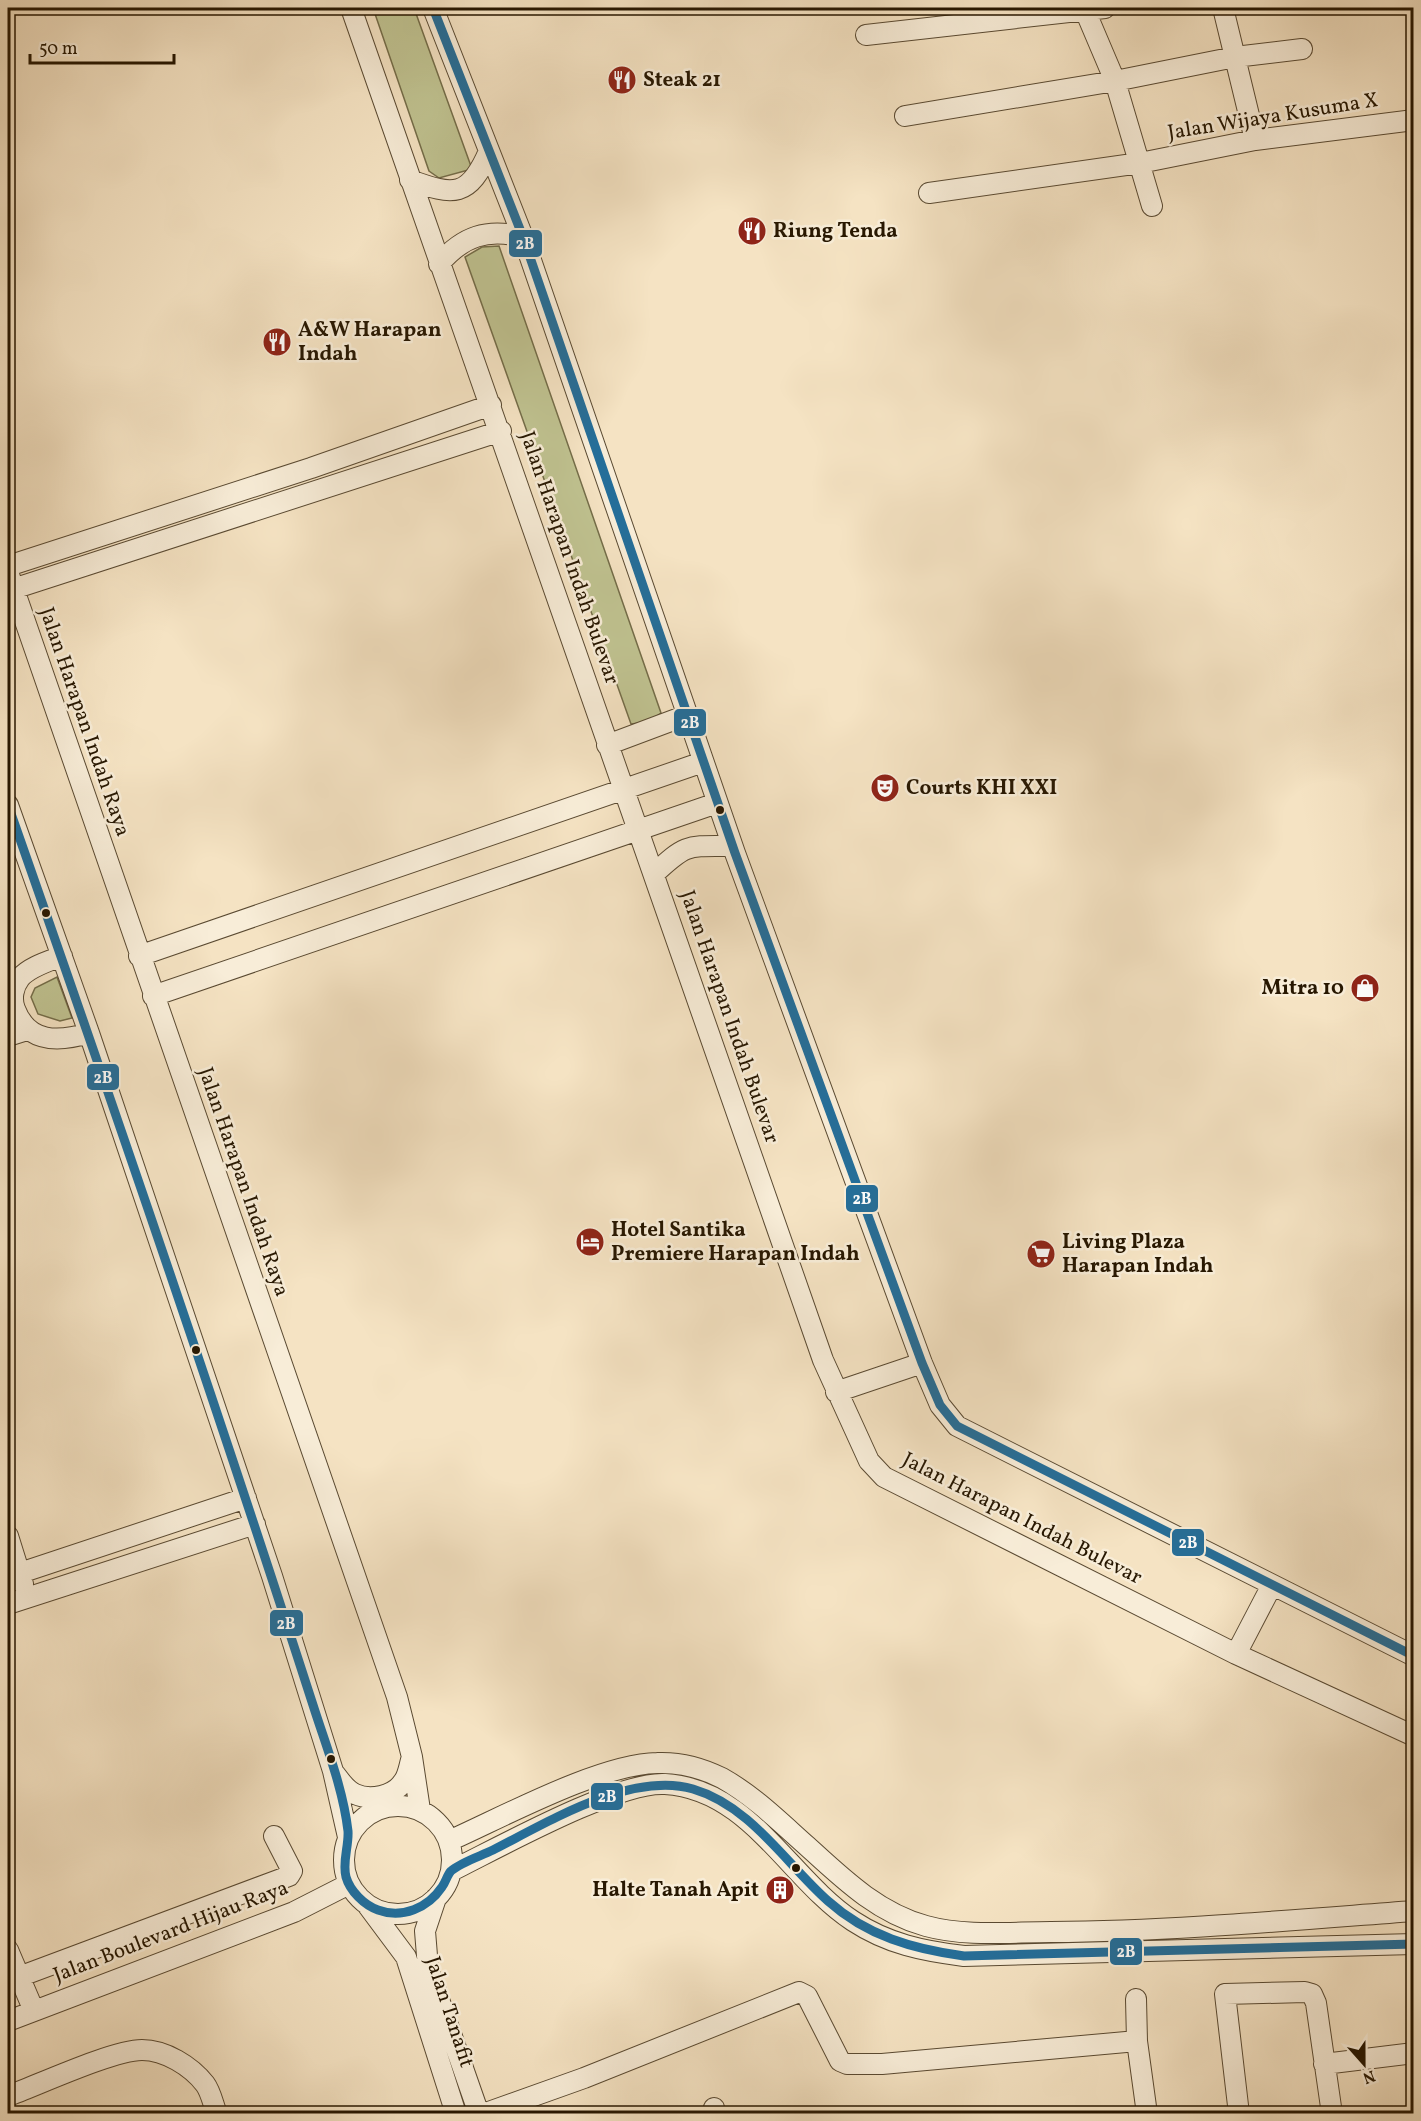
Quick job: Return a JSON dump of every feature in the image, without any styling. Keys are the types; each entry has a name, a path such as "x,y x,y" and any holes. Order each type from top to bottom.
{"street":[{"name":"Jalan Harapan Indah Bulevar","path":"351,8 439,264 501,431 623,791 836,1392 869,1461 884,1477 1413,1736"},
{"path":"433,8 523,237 913,1366 940,1406 957,1426 1269,1592 1413,1656"},
{"path":"866,35 1105,8"},
{"path":"1222,8 1255,140"},
{"path":"1085,9 1115,81 1152,206"},
{"path":"905,116 1115,81 1235,57 1302,48"},
{"name":"Jalan Wijaya Kusuma X","path":"929,193 1102,166 1140,163 1255,140 1413,120"},
{"path":"410,180 442,192 457,190 478,176 489,151"},
{"path":"439,264 455,245 477,236 504,232 523,237"},
{"path":"8,566 300,472 491,405"},
{"path":"10,580 501,431"},
{"name":"Jalan Harapan Indah Raya","path":"10,580 397,1697 412,1757 420,1810"},
{"path":"607,745 687,715"},
{"path":"139,956 703,762"},
{"path":"153,996 717,802"},
{"path":"8,805 89,1034 255,1524 333,1771 348,1838 344,1861 349,1884 364,1902 384,1912 406,1913 417,1910 436,1898 446,1885 451,1870 449,1841 438,1823 420,1810 396,1806 379,1810 363,1819 348,1838"},
{"path":"654,874 679,850 696,846 732,846"},
{"path":"62,956 42,963 20,978 10,997 19,1021 27,1030 46,1038 66,1040 89,1034"},
{"path":"8,1036 27,1030"},
{"path":"836,1392 913,1366"},
{"path":"14,1575 246,1498"},
{"path":"8,1604 255,1524"},
{"path":"8,1536 14,1575 28,1598"},
{"path":"1238,1651 1269,1592"},
{"path":"333,1771 344,1787 356,1795 377,1797 393,1792 403,1783 412,1757"},
{"path":"449,1841 574,1785 626,1767 665,1763 696,1768 721,1778 774,1816 865,1897 895,1915 927,1926 964,1932 1131,1931 1413,1911"},
{"path":"451,1870 597,1802 642,1787 665,1784 692,1790 717,1800 737,1813 757,1828 852,1920 915,1950 964,1956 1413,1944"},
{"path":"13,1979 289,1876 292,1871 290,1864 274,1836"},
{"name":"Jalan Boulevard Hijau Raya","path":"8,2017 34,2011 294,1912 349,1884"},
{"name":"Jalan Tanafit","path":"436,1898 425,1931 428,1968 481,2114"},
{"name":"Jalan Tanafit","path":"364,1902 406,1957 456,2114"},
{"path":"8,1950 13,1979 34,2011"},
{"path":"481,2114 584,2078 799,1992 807,1996 837,2057 847,2064 882,2064 1137,2041"},
{"path":"1239,2114 1225,1994 1305,1992 1312,1994 1316,2003 1332,2114"},
{"path":"1136,1999 1137,2041 1147,2114"},
{"path":"8,2096 126,2052 148,2050 183,2064 206,2085 217,2114"},
{"path":"1324,2064 1413,2053"}],"green space":[{"path":"373,8 414,8 472,169 439,178 429,171"},
{"path":"499,246 661,713 648,722 631,724 465,257 482,247"},
{"path":"57,977 72,1018 60,1021 38,1014 31,997 35,988"}],"transit line":[{"name":"2B","path":"433,8 523,237 735,853 922,1363 940,1405 957,1426 1414,1656"},
{"name":"2B","path":"8,805 164,1254 328,1752 346,1815 348,1831 346,1877 354,1892 363,1901 373,1908 387,1912 414,1910 429,1901 450,1873 466,1862 590,1802 643,1787 669,1785 693,1789 733,1808 843,1913 875,1932 927,1949 964,1956 1414,1944"}],"place":[{"name":"Steak 21","path":"622,80"},
{"name":"Riung Tenda","path":"752,231"},
{"name":"A&W Harapan Indah","path":"277,342"},
{"name":"Courts KHI XXI","path":"885,788"},
{"name":"Mitra 10","path":"1365,988"},
{"name":"Hotel Santika Premiere Harapan Indah","path":"590,1242"},
{"name":"Living Plaza Harapan Indah","path":"1041,1254"},
{"name":"Halte Tanah Apit","path":"780,1890"}]}
